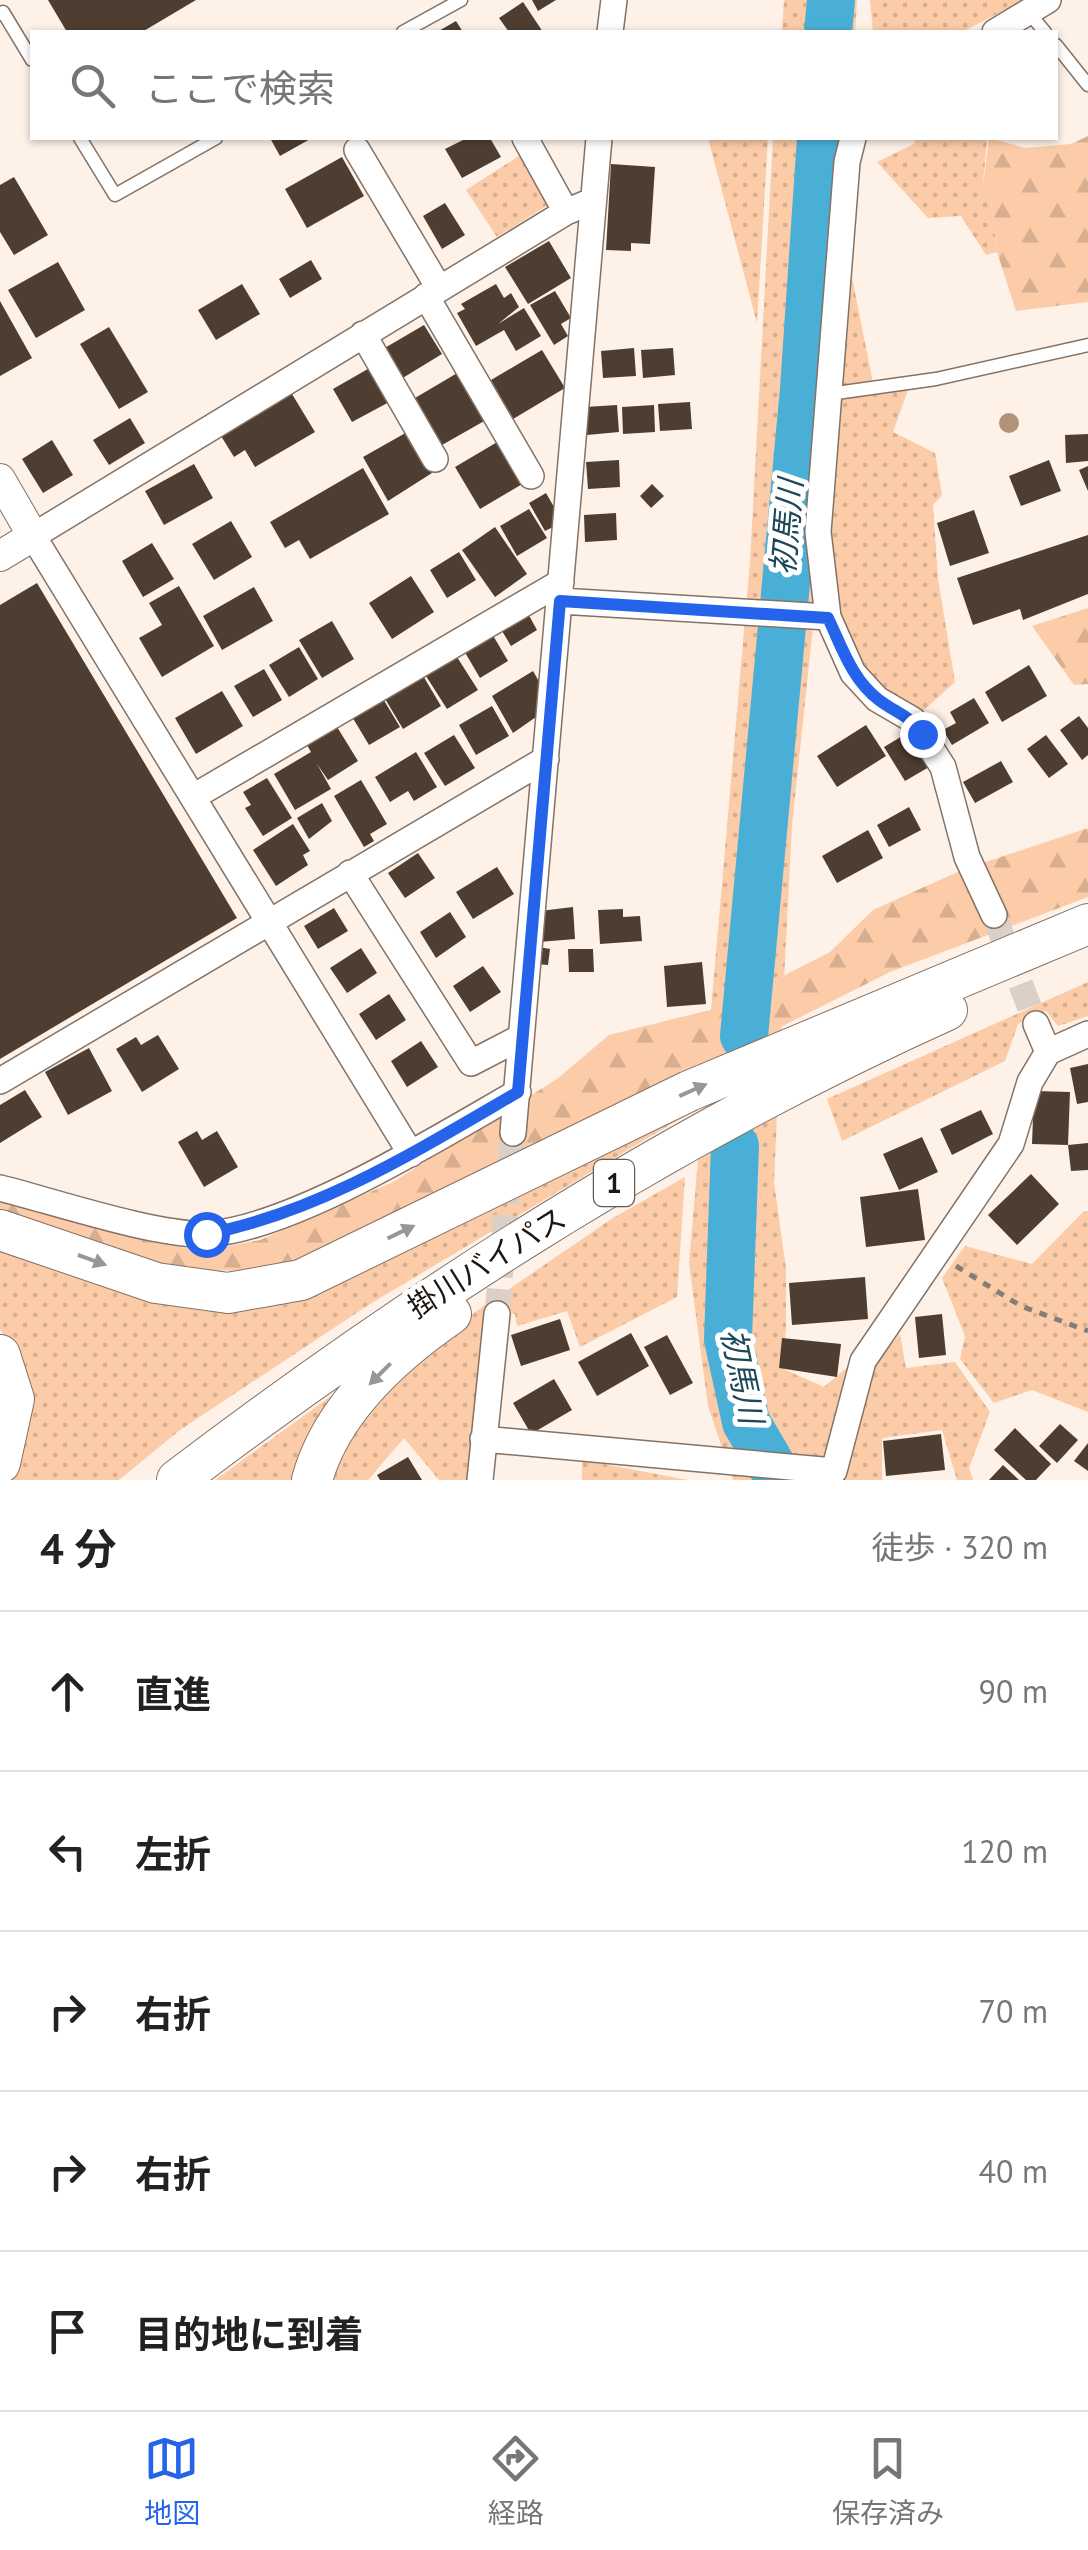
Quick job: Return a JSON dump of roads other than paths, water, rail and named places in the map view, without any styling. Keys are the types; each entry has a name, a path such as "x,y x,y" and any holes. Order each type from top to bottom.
{"highway":[{"path":"0,1230 156,1283 228,1293 301,1280 690,1091 1088,924"},
{"name":"掛川バイパス","path":"177,1480 326,1366 599,1192 912,1026 1088,948"},
{"path":"312,1480 319,1455 356,1398 417,1337 712,1130"},
{"path":"0,1355 14,1400 0,1463"}],"street":[{"path":"610,30 614,0"},
{"path":"1000,30 1041,15"},
{"path":"526,140 566,212"},
{"path":"513,1133 599,140"},
{"path":"852,140 847,162 818,532 819,617 853,673 877,699 913,720 942,767 967,857 994,915"},
{"path":"357,150 532,476"},
{"path":"0,556 432,292 566,212 592,201"},
{"path":"363,334 436,459"},
{"path":"0,479 411,1154"},
{"path":"193,797 560,592 748,614 819,617"},
{"path":"0,1081 546,759"},
{"path":"350,874 471,1063 521,1037"},
{"path":"1036,1024 1048,1052"},
{"path":"484,1439 827,1473 863,1361 1011,1144 1030,1082 1048,1052 1088,1034"},
{"path":"0,1188 206,1234 263,1223 411,1154 518,1092"},
{"path":"480,1480 497,1314"}],"lane":[{"path":"407,30 461,0"},
{"path":"0,14 3,12 30,57"},
{"path":"1058,48 1088,86"},
{"path":"81,140 115,194 212,140"},
{"path":"829,394 936,378 1088,345"}],"waterway":[{"name":"初馬川","path":"828,30 831,0"},
{"name":"初馬川","path":"744,1036 804,389 821,140"},
{"name":"初馬川","path":"735,1146 728,1339 746,1422 780,1480"}],"tunnel":[{"path":"994,915 1036,1024"},
{"path":"497,1314 513,1133"}]}
